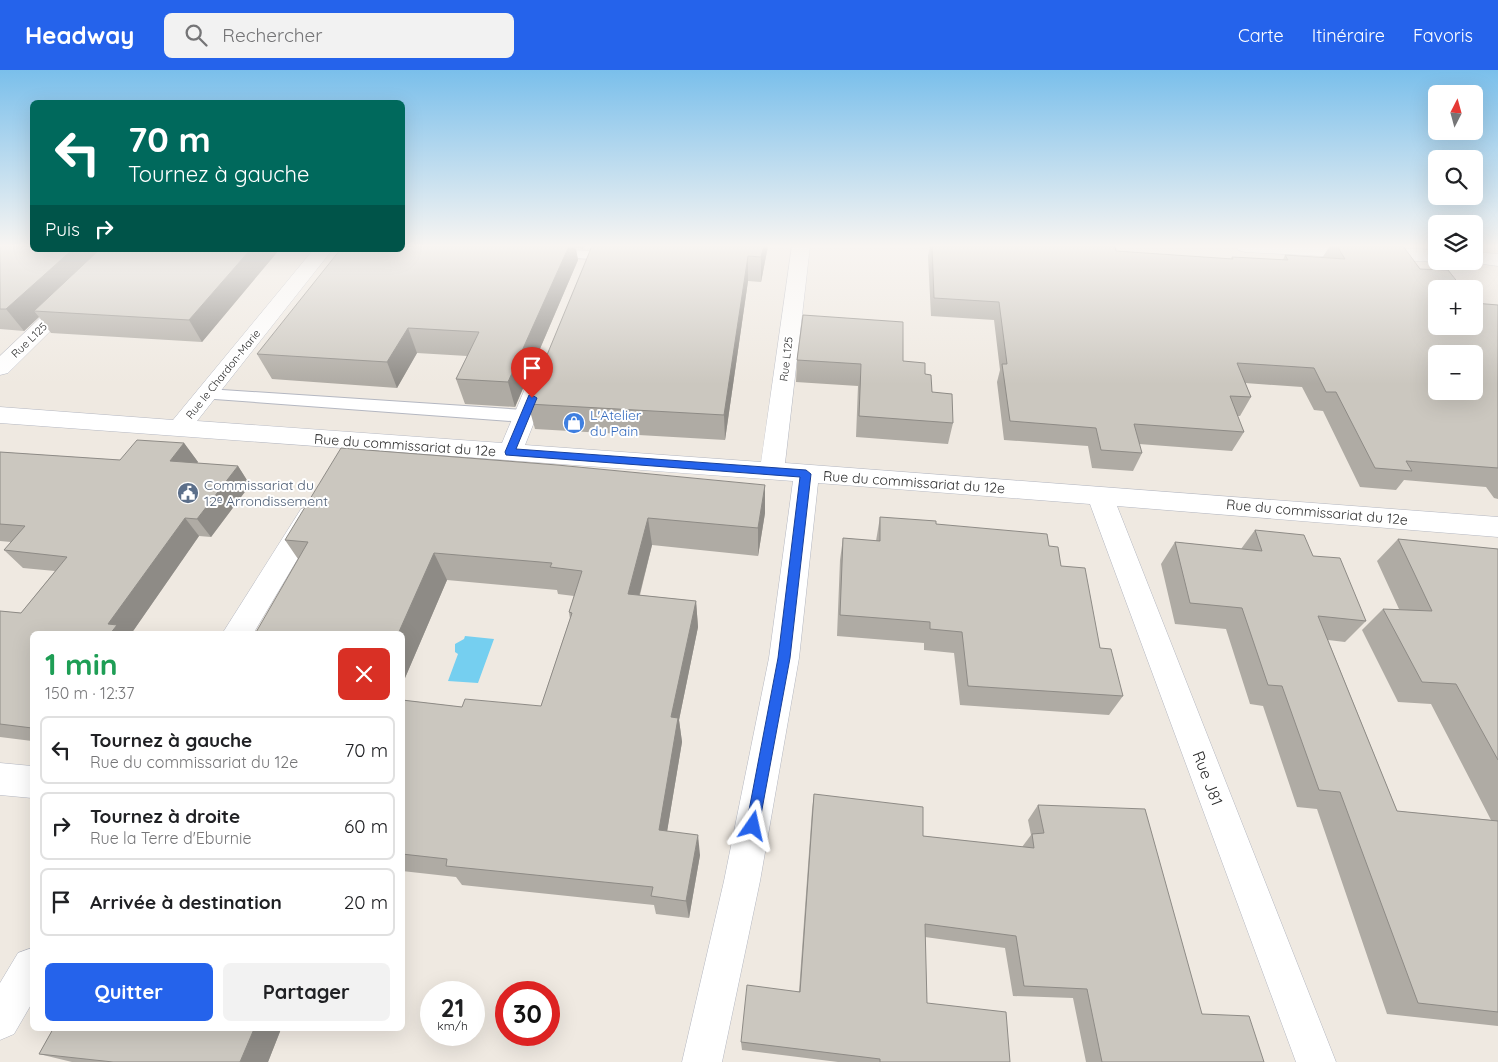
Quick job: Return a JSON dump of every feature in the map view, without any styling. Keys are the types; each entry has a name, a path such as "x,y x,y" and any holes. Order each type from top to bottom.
{"street":[{"name":"Rue L125","path":"0,368 79,292"},
{"name":"Rue le Chardon-Marie","path":"179,428 289,292"},
{"name":"Rue L125","path":"772,472 795,292"},
{"path":"510,452 551,353"},
{"name":"Rue du commissariat du 12e","path":"0,415 1100,495 1498,527"},
{"path":"339,466 354,441"},
{"path":"702,1062 742,882 784,658 806,474"},
{"name":"Rue J81","path":"1100,495 1316,1062"},
{"path":"239,631 320,499"},
{"path":"0,779 30,782"},
{"path":"0,1020 30,970"}],"lane":[{"path":"207,394 525,416"}],"water":[{"path":"465,636 494,639 478,683 448,681 458,654 455,652 455,644 464,639"}],"building":[{"path":"0,292 25,292 6,309 0,309"},
{"path":"54,292 213,292 189,320 34,311"},
{"path":"306,292 548,292 508,382 456,379 479,332 408,328 387,362 257,354"},
{"path":"573,292 743,292 724,415 528,404"},
{"path":"934,292 1428,292 1428,335 1483,335 1483,304 1498,305 1498,468 1406,461 1412,471 1375,468 1336,392 1326,392 1314,368 1237,363 1251,397 1230,396 1244,432 1134,424 1142,453 1101,450 1096,428 1010,421 1002,364 1007,364 999,302 934,298"},
{"path":"803,315 903,322 903,361 925,363 925,374 931,375 932,392 952,394 953,423 859,416 861,364 797,360"},
{"path":"137,440 184,443 170,461 238,466 197,519 185,518 108,624 117,625 112,631 30,631 30,728 0,724 0,611 21,613 67,557 4,550 25,526 0,524 0,452 120,460"},
{"path":"341,448 557,465 765,485 758,528 648,518 628,594 696,601 671,717 678,718 659,830 698,835 686,901 651,896 653,887 446,866 447,859 405,854 405,700 462,707 465,699 541,706 572,613 569,612 582,571 550,567 552,563 434,553 399,631 257,631 308,542 285,540"},
{"path":"880,517 936,521 936,524 1047,534 1049,546 1058,547 1061,566 1085,568 1100,648 1111,649 1123,696 968,686 962,632 930,629 930,622 840,615 843,538 880,541"},
{"path":"1255,530 1304,535 1313,556 1340,558 1366,621 1318,616 1397,811 1498,821 1498,1012 1418,1003 1340,792 1319,790 1282,686 1268,685 1242,608 1190,603 1175,542 1262,551"},
{"path":"1398,539 1498,549 1498,760 1456,684 1422,682 1383,609 1432,611"},
{"path":"814,794 923,807 923,836 1034,848 1032,834 1044,833 1038,805 1145,809 1202,1014 1249,1016 1264,1062 1102,1062 1087,989 1024,986 1016,936 925,924 927,1003 1006,1012 1010,1062 880,1062 880,1059 741,1042 747,985 800,992"},
{"path":"52,1031 253,1031 240,1062 113,1062 39,1054"}],"place":[{"name":"L'Atelier du Pain","path":"574,423"},
{"name":"Commissariat du 12ᵉ Arrondissement","path":"188,493"}],"route":[{"path":"532,398 510,452 806,474 784,658 753,826"}]}
